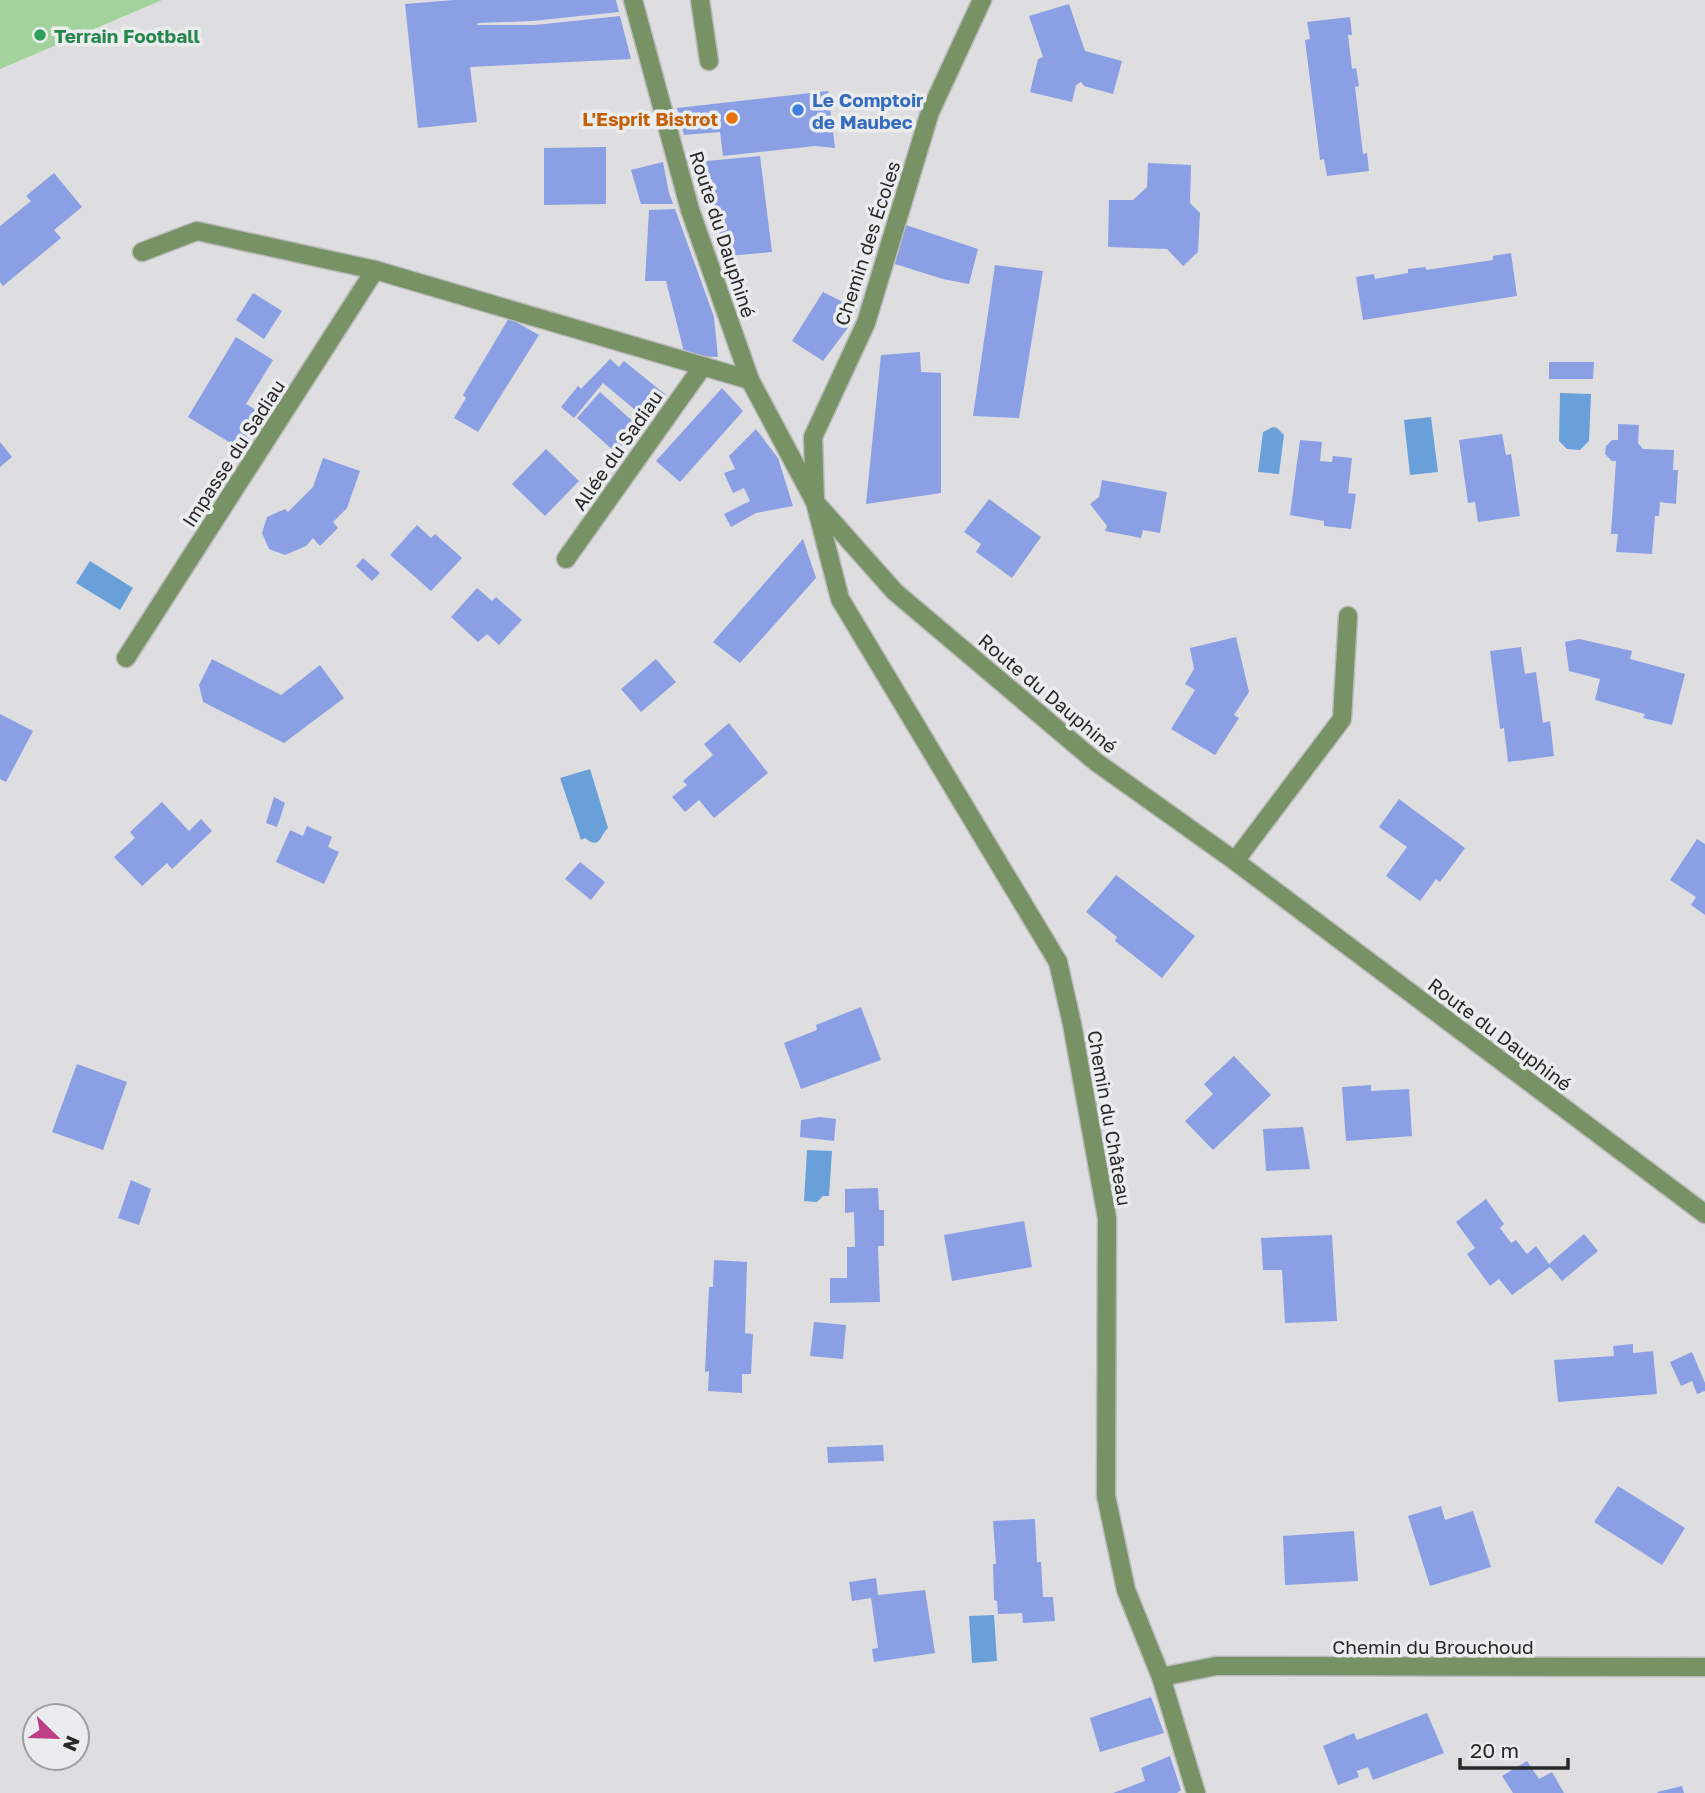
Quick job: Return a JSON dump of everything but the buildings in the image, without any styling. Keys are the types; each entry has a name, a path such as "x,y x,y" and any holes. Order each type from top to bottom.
{"street":[{"name":"Route du Dauphiné","path":"633,0 690,210 750,380 815,502 895,592 1096,762 1235,861 1705,1214"},
{"path":"700,0 709,61"},
{"name":"Chemin des Écoles","path":"815,502 813,437 866,323 930,112 982,0"},
{"path":"142,252 197,231 375,270 750,380"},
{"name":"Impasse du Sadiau","path":"126,658 375,270"},
{"name":"Allée du Sadiau","path":"566,559 703,366"},
{"name":"Chemin du Château","path":"815,502 839,599 1058,962 1107,1218 1106,1496 1126,1590 1161,1677 1196,1793"},
{"path":"1235,861 1342,719 1348,616"},
{"name":"Chemin du Brouchoud","path":"1161,1677 1216,1667 1705,1667"}],"green space":[{"name":"Terrain Football","path":"0,0 162,0 0,69"}],"water":[{"path":"1560,393 1591,394 1589,441 1580,450 1567,449 1559,441"},
{"path":"1431,417 1438,472 1410,475 1404,420"},
{"path":"1273,427 1284,435 1279,474 1258,472 1263,432"},
{"path":"90,561 133,588 120,610 76,583"},
{"path":"590,769 608,828 600,840 594,843 585,838 581,840 560,778"},
{"path":"807,1150 832,1151 829,1196 823,1196 817,1202 804,1201"},
{"path":"994,1615 997,1661 972,1663 969,1616"}],"place":[{"name":"Terrain Football","path":"40,35"},
{"name":"Le Comptoir de Maubec","path":"798,110"},
{"name":"L'Esprit Bistrot","path":"732,118"}]}
